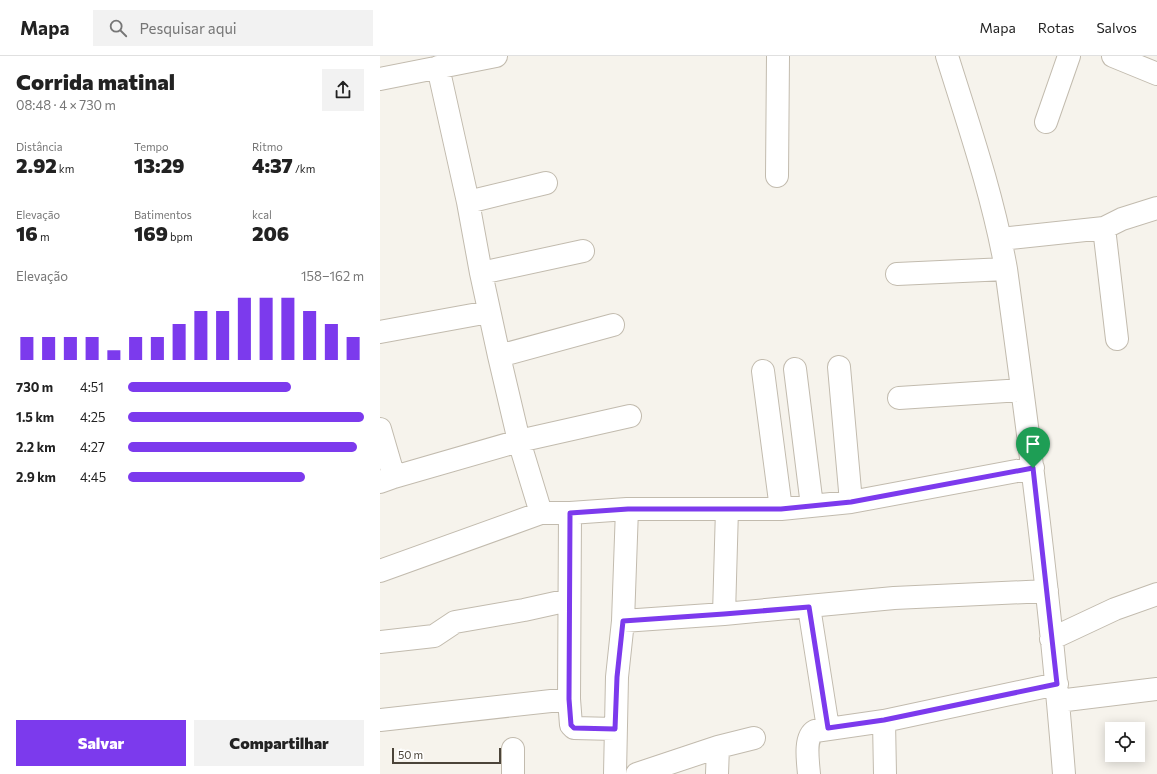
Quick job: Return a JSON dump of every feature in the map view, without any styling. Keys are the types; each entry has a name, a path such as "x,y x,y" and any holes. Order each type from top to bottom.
{"street":[{"path":"776,176 778,56"},
{"path":"948,56 988,187 1001,239 1006,269 1033,468 1058,693 1064,774"},
{"path":"1046,122 1069,56"},
{"path":"1113,56 1157,74"},
{"path":"380,79 487,57"},
{"path":"438,67 468,202 481,273 499,356 519,441 541,513"},
{"path":"468,202 546,183"},
{"path":"1001,239 1104,228 1122,219 1157,208"},
{"path":"1104,228 1117,339"},
{"path":"481,273 582,251"},
{"path":"897,274 1006,269"},
{"path":"380,332 489,312"},
{"path":"499,356 613,325"},
{"path":"839,367 851,502"},
{"path":"795,369 812,506"},
{"path":"763,371 781,509"},
{"path":"899,398 1022,390"},
{"path":"380,429 387,479 519,441 630,416"},
{"path":"380,571 541,513 570,513 628,509 781,509 851,502 1033,468"},
{"path":"615,774 617,677 623,621 628,509"},
{"path":"724,614 727,509"},
{"path":"570,513 569,699 571,725 574,728 615,729"},
{"path":"623,621 809,607 894,598 1047,591"},
{"path":"1051,639 1115,609 1157,594"},
{"path":"380,642 434,636 455,622 524,610 569,600"},
{"path":"809,607 828,728"},
{"path":"809,774 808,740 811,733 815,731 1058,693 1157,689"},
{"path":"380,720 569,699"},
{"path":"884,720 885,774"},
{"path":"637,774 718,747 754,738"},
{"path":"717,774 718,747"},
{"path":"513,749 513,774"}],"route":[{"path":"1033,468 1057,684 884,720 828,728 809,607 623,621 617,677 615,729 574,728 571,725 569,699 570,513 628,509 781,509 851,502 1033,468"}]}
